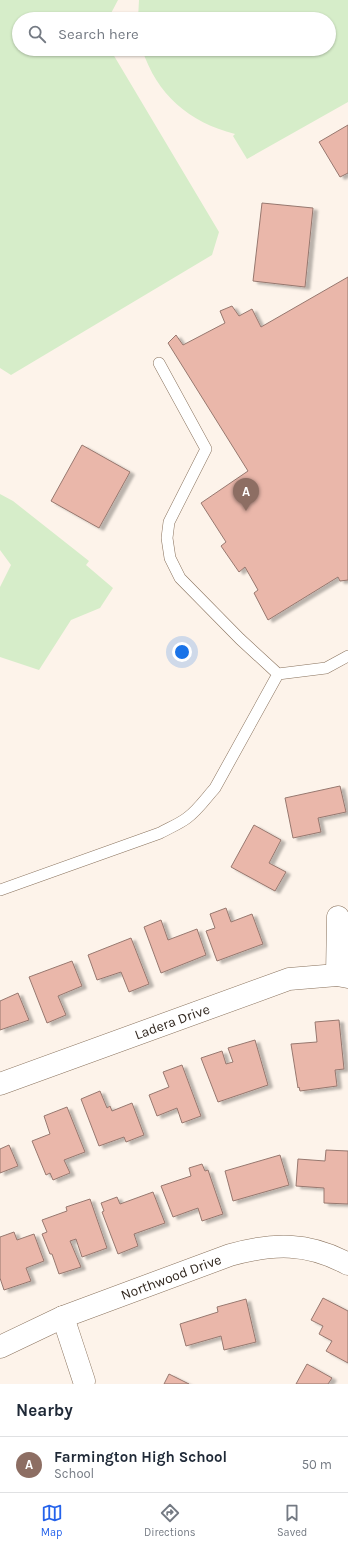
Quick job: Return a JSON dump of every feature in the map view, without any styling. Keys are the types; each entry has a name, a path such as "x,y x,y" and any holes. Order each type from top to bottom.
{"street":[{"path":"338,917 342,976"},
{"name":"Ladera Drive","path":"0,1084 289,979 342,976"},
{"name":"Northwood Drive","path":"0,1347 63,1317 230,1255 253,1248 290,1246 316,1251 348,1264"},
{"path":"63,1317 84,1381"}],"lane":[{"path":"159,363 206,448 169,522 167,538 170,558 180,578 240,639 278,674 326,668 348,656"},
{"path":"0,890 160,833 188,817 203,803 215,788 278,674"}],"green space":[{"path":"0,0 118,0 112,12 12,12 12,56 114,56 219,232 212,255 11,375 0,368"},
{"path":"139,0 348,0 348,102 247,159 233,136 235,134 218,129 189,114 166,93 156,80 145,56 336,56 336,12 138,12"},
{"path":"0,494 13,501 89,561 86,565 113,588 100,608 71,620 39,670 0,657 0,587 11,565 0,550"}],"building":[{"path":"348,125 348,173 340,177 319,142"},
{"path":"262,203 313,208 305,287 253,281"},
{"path":"348,277 348,580 340,581 338,577 268,620 254,593 258,590 245,567 239,572 221,546 226,542 201,503 248,471 168,343 176,335 183,345 225,323 220,311 232,306 239,316 252,309 261,327"},
{"path":"82,445 130,472 99,528 51,501"},
{"path":"340,786 346,812 318,818 321,832 293,838 285,798"},
{"path":"254,825 281,840 269,863 286,872 275,891 231,867"},
{"path":"226,908 231,922 252,914 263,944 217,961 206,931 215,928 210,914"},
{"path":"161,920 168,940 197,929 206,955 161,973 144,927"},
{"path":"131,938 149,984 129,992 121,972 97,980 88,955"},
{"path":"72,961 82,986 58,996 66,1015 47,1023 29,977"},
{"path":"18,993 29,1020 0,1030 0,1001"},
{"path":"339,1020 344,1069 335,1070 337,1086 300,1091 299,1087 298,1088 291,1044 317,1042 315,1022"},
{"path":"255,1040 268,1085 218,1102 201,1058 222,1051 226,1064 233,1062 228,1048"},
{"path":"182,1065 201,1116 182,1123 177,1108 157,1116 149,1095 169,1087 163,1072"},
{"path":"100,1091 107,1108 110,1106 112,1111 132,1103 144,1135 126,1142 124,1137 99,1146 81,1099"},
{"path":"67,1107 85,1152 64,1160 70,1173 53,1180 50,1173 46,1175 32,1141 50,1134 44,1116"},
{"path":"9,1145 18,1166 0,1173 0,1149"},
{"path":"326,1150 348,1151 348,1204 324,1203 324,1188 296,1186 298,1159 325,1161"},
{"path":"280,1155 289,1185 233,1201 225,1171"},
{"path":"202,1164 205,1171 208,1170 223,1214 202,1221 198,1208 173,1217 161,1186 191,1176 189,1168"},
{"path":"153,1192 165,1223 134,1234 138,1246 118,1254 102,1212 104,1211 101,1203 117,1197 120,1204"},
{"path":"90,1199 107,1248 82,1257 76,1239 70,1241 81,1267 59,1274 52,1254 50,1254 42,1234 47,1232 42,1220 67,1211 66,1207"},
{"path":"14,1232 17,1240 34,1234 44,1261 26,1268 31,1281 4,1290 0,1278 0,1237"},
{"path":"323,1298 348,1311 348,1363 326,1351 332,1341 319,1334 323,1326 311,1320"},
{"path":"246,1299 256,1342 224,1350 221,1336 186,1346 180,1324 218,1312 217,1307"},
{"path":"307,1364 332,1378 328,1384 296,1384"},
{"path":"169,1374 189,1384 164,1384"}],"place":[{"name":"Farmington High School","path":"246,511"}]}
